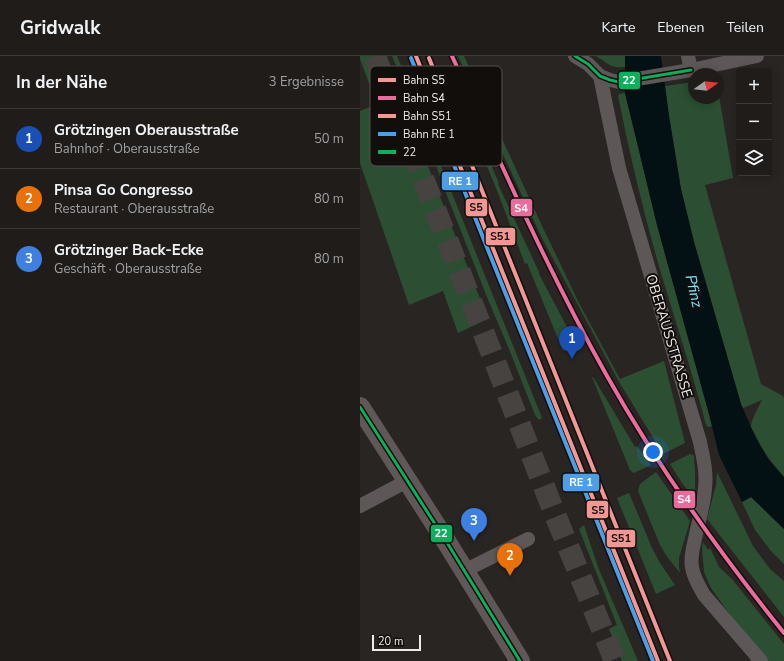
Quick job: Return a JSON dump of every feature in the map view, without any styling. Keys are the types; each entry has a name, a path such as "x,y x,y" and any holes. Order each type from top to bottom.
{"street":[{"path":"575,56 588,64 600,76 619,82 676,72 690,63 757,56"},
{"name":"OBERAUSSTRASSE","path":"600,76 619,168 703,456 705,468 705,489 691,561 694,575 704,595 761,661"},
{"path":"360,407 520,661"},
{"path":"360,506 407,481"},
{"path":"464,571 528,539"}],"green space":[{"path":"360,56 384,56 388,66 370,66 370,85"},
{"path":"392,56 397,56 401,66 396,66"},
{"path":"458,56 464,56 469,66 463,66"},
{"path":"596,56 625,56 625,67 613,66"},
{"path":"688,83 688,104 720,104 733,178 705,185 761,384 784,398 784,477 767,456 751,428 751,424 762,400 743,408 741,404 694,242 681,189 665,86"},
{"path":"625,93 657,225 712,426 708,427 706,425 649,229 632,163 618,96 619,94"},
{"path":"370,107 370,166 428,166 488,319 458,333 443,291 409,305 360,163 360,111"},
{"path":"502,139 579,303 620,379 664,361 685,443 663,454 618,380 542,238 502,152"},
{"path":"436,166 441,166 542,418 539,420 535,415"},
{"path":"487,166 491,166 539,274 577,346 563,351 527,263 525,264"},
{"path":"592,377 635,447 637,446 651,465 634,473 630,470"},
{"path":"690,454 694,456 694,499 670,464"},
{"path":"656,472 690,521 679,558 680,573 660,545 638,491 640,484"},
{"path":"717,472 753,546 770,569 784,581 784,617 707,519 716,485"},
{"path":"629,493 652,548 675,585 656,594 617,498"},
{"path":"751,497 784,529 784,564 771,551 755,530 742,502"},
{"path":"584,525 598,567 638,661 622,661 609,629 617,625 579,529"},
{"path":"703,542 708,550 710,548 719,567 732,579 784,644 784,661 769,661 743,633 711,588 704,572"}],"water":[{"name":"Pfinz","path":"625,56 661,56 681,189 694,242 741,404 755,436 768,459 784,477 784,529 751,497 742,502 719,455 657,225 625,93"}],"tunnel":[{"path":"375,56 379,66"},
{"path":"418,166 554,512 615,661"}],"rail line":[{"name":"S5","path":"416,56 420,66"},
{"name":"S4","path":"452,56 457,66"},
{"name":"S51","path":"429,58 432,66"},
{"name":"S5","path":"460,166 658,661"},
{"name":"S51","path":"472,166 670,661"},
{"name":"S4","path":"502,166 565,298 627,410 668,476 690,508 784,633"}],"transit line":[{"name":"22","path":"575,56 588,64 600,76 619,82 688,70"},
{"path":"411,58 414,66"},
{"path":"454,166 653,661"},
{"name":"22","path":"360,407 446,541 520,661"}],"place":[{"name":"Grötzingen Oberausstraße","path":"572,359"},
{"name":"Grötzinger Back-Ecke","path":"474,541"},
{"name":"Pinsa Go Congresso","path":"510,576"}]}
